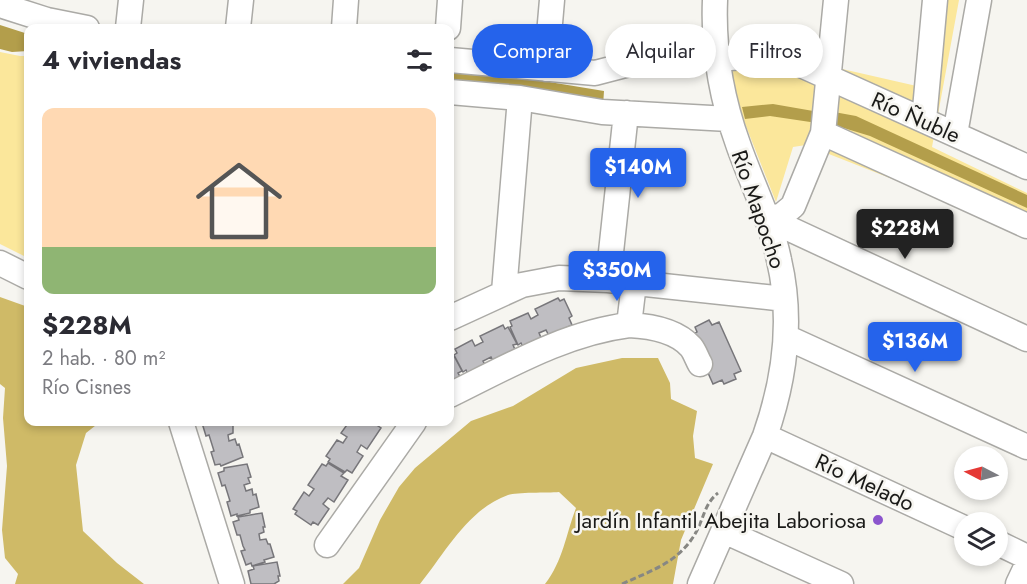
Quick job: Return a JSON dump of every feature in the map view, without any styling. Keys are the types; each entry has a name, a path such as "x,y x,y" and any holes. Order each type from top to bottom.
{"street":[{"path":"128,24 131,0"},
{"path":"238,24 241,0"},
{"path":"344,24 346,0"},
{"path":"448,24 450,0"},
{"path":"550,24 552,0"},
{"name":"Río Mapocho","path":"700,584 765,436 780,387 786,338 785,298 779,259 729,119 714,35 715,0"},
{"path":"766,218 781,216 793,206 823,133 836,0"},
{"path":"924,120 935,0"},
{"path":"955,134 979,0"},
{"path":"0,5 27,7 76,24"},
{"name":"Río Ñuble","path":"593,73 668,54 717,59 772,55 790,60 829,77 1027,167"},
{"name":"Río Ñuble","path":"454,60 472,62"},
{"path":"454,92 520,98 602,112 729,119"},
{"path":"504,292 520,98"},
{"path":"608,280 626,113"},
{"path":"823,133 1027,226"},
{"path":"766,218 1027,339"},
{"path":"0,263 24,275"},
{"path":"454,316 522,285 559,278 608,280 785,298"},
{"path":"629,325 634,283"},
{"path":"454,393 558,344 599,330 629,325 654,327 678,338 690,347 700,364"},
{"path":"786,338 1027,447"},
{"path":"182,426 232,584"},
{"path":"327,545 411,426"},
{"name":"Río Melado","path":"765,436 954,523"},
{"path":"724,531 825,581"},
{"path":"1008,548 1027,557"},
{"path":"1018,584 1027,565"}],"path":[{"path":"622,584 659,568 681,553 696,531 709,501 728,487 745,482"}],"shaded area":[{"path":"928,0 959,0 932,147 1027,193 1027,232 806,145 793,147 776,202 736,101 733,78 823,78 823,66 829,66 921,87"},
{"path":"0,25 24,33 24,51 12,52 0,49"},
{"path":"0,52 24,56 24,256 0,244"},
{"path":"454,72 472,74 472,78 525,78 604,91 603,106 454,85"},
{"path":"773,104 819,112 817,123 770,116 745,119 742,107"},
{"path":"834,112 856,116 1027,195 1027,208 870,136 834,125"},
{"path":"0,297 24,306 24,426 95,426 86,433 76,465 83,531 117,563 144,584 15,584 18,574 5,558 2,530 7,466 3,418 5,388 0,384"},
{"path":"622,358 658,358 670,383 671,399 697,411 693,436 695,458 713,464 681,540 673,584 545,584 560,557 576,508 559,492 512,494 481,510 458,533 420,584 343,584 359,568 380,520 399,487 415,468 471,421 513,406 576,368"}],"building":[{"path":"558,298 560,301 564,299 572,316 569,318 572,325 549,336 546,330 539,333 542,340 524,349 521,343 518,345 510,327 512,326 510,321 528,313 531,319 538,315 535,309"},
{"path":"709,320 712,325 719,322 741,371 734,374 736,379 724,384 722,380 713,384 691,335 697,332 695,327"},
{"path":"503,325 505,329 508,327 517,344 513,345 516,352 494,363 491,357 483,361 486,367 469,376 466,370 463,372 454,355 457,353 455,349 472,340 475,346 483,342 480,336"},
{"path":"454,356 462,371 458,373 462,380 454,384"},
{"path":"203,426 233,426 233,433 228,435 229,441 235,439 243,457 221,466 220,464 215,465 211,452 214,451 209,435 206,436"},
{"path":"346,426 378,426 381,428 367,449 361,445 357,452 363,456 352,473 347,470 345,472 328,462 330,459 326,456 337,440 343,443 347,437 341,433"},
{"path":"328,463 344,473 341,476 348,480 334,502 328,498 323,504 329,509 318,525 313,522 311,525 295,514 297,511 293,509 304,492 309,496 314,489 308,485 322,464 326,466"},
{"path":"247,464 251,477 248,478 250,483 244,485 246,491 252,489 253,495 256,494 259,507 250,510 250,513 231,516 227,502 230,501 218,473 224,471 224,468"},
{"path":"262,513 265,527 263,527 264,532 259,534 260,540 266,539 274,557 252,566 251,563 246,565 241,551 245,550 233,522 239,520 238,517"},
{"path":"277,562 279,581 274,584 251,584 248,571 254,569 253,566"}],"place":[{"name":"Jardín Infantil Abejita Laboriosa","path":"878,520"}]}
